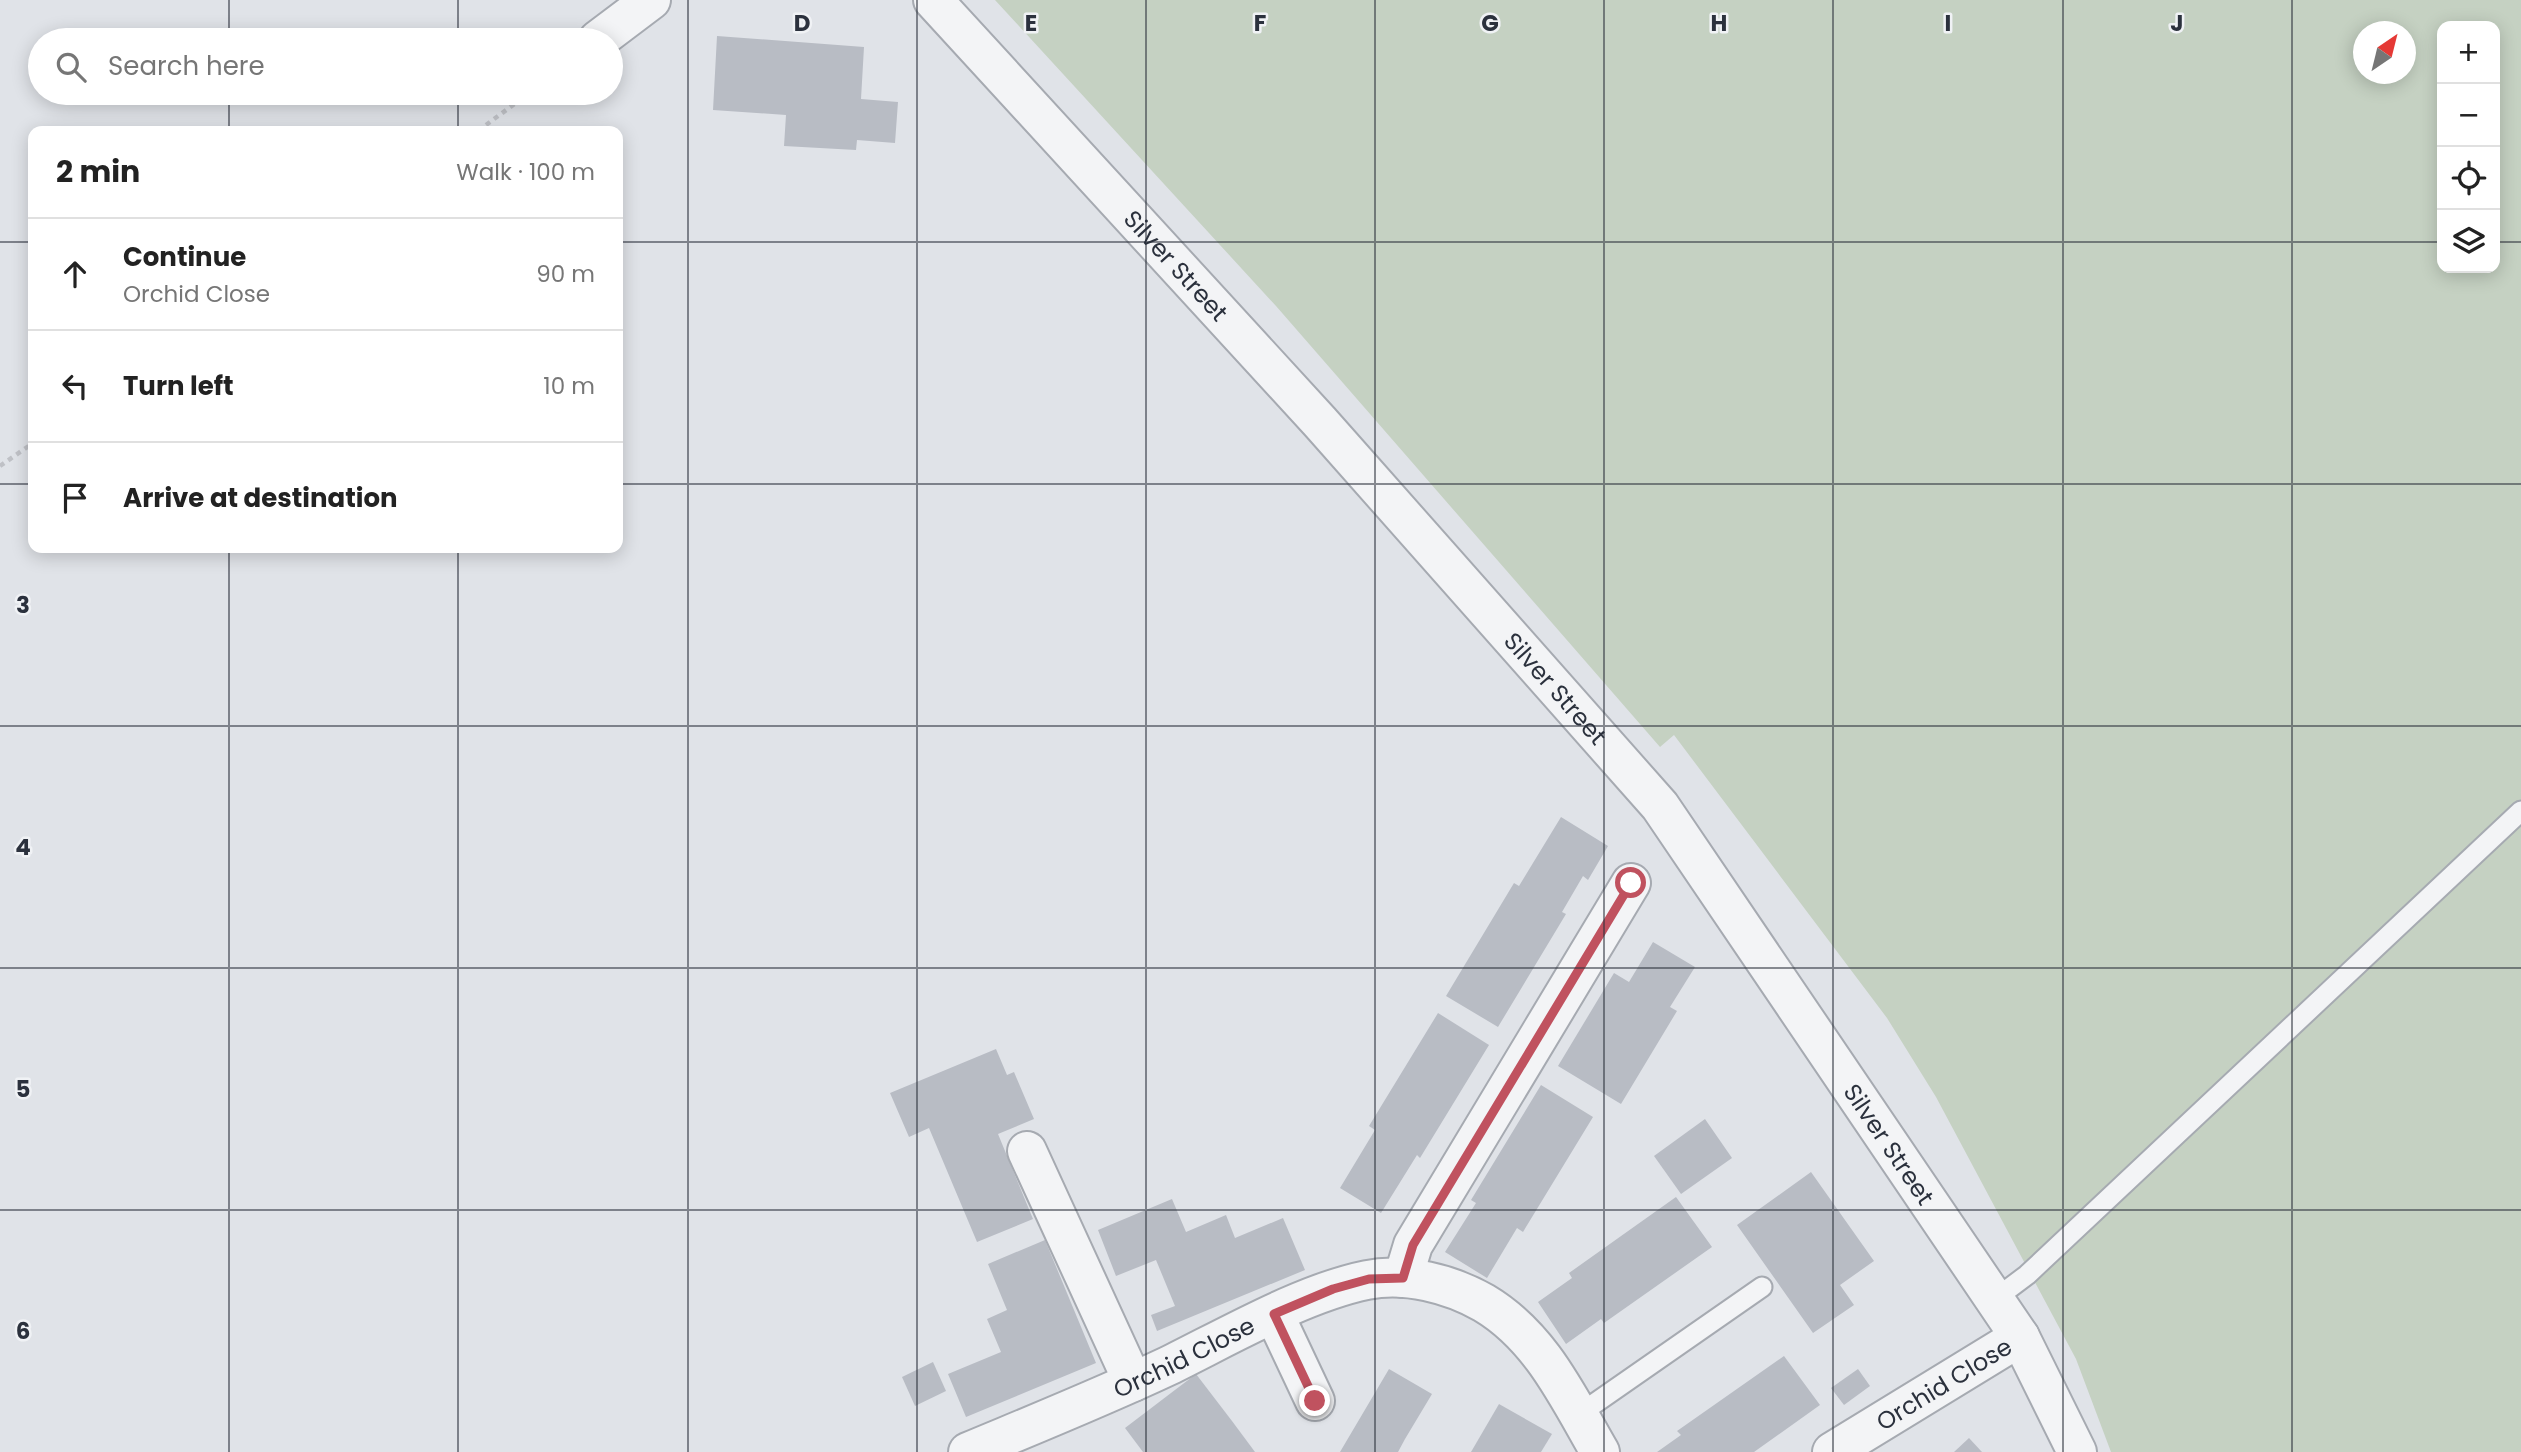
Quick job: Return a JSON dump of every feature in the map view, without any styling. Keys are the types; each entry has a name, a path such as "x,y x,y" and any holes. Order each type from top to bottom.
{"street":[{"path":"614,28 650,0"},
{"name":"Silver Street","path":"933,0 1320,422 1660,806 2020,1337 2077,1452"},
{"path":"1403,1278 1413,1245 1631,883"},
{"path":"1027,1151 1133,1382"},
{"name":"Orchid Close","path":"968,1452 1133,1382 1274,1314 1333,1289 1369,1279 1403,1278 1430,1282 1456,1291 1483,1303 1509,1320 1529,1339 1549,1365 1600,1452"},
{"path":"1274,1314 1315,1401"},
{"name":"Orchid Close","path":"1832,1452 2020,1337"}],"lane":[{"path":"1995,1299 2027,1276 2521,811"},
{"path":"1578,1415 1762,1287"}],"path":[{"path":"485,126 513,105"},
{"path":"0,466 28,446"}],"green space":[{"path":"995,0 2521,0 2521,1452 2111,1452 2076,1359 1936,1097 1887,1018 1674,735 1660,747 1276,306"}],"building":[{"path":"717,36 864,47 861,99 898,102 895,143 857,140 856,150 784,146 786,115 713,110"},
{"path":"1561,817 1608,846 1588,880 1583,876 1562,912 1566,914 1498,1027 1446,996 1514,883 1519,886"},
{"path":"1653,942 1695,967 1670,1007 1677,1011 1621,1104 1558,1066 1614,973 1629,982"},
{"path":"1438,1013 1489,1045 1420,1158 1417,1155 1381,1213 1340,1188 1375,1130 1369,1126"},
{"path":"996,1049 1007,1075 1014,1072 1034,1119 998,1134 1033,1219 977,1242 929,1128 909,1137 890,1093"},
{"path":"1541,1085 1593,1117 1523,1232 1517,1228 1487,1278 1445,1252 1476,1203 1471,1200"},
{"path":"1705,1119 1732,1158 1681,1194 1654,1156"},
{"path":"1811,1172 1874,1261 1840,1285 1854,1305 1813,1333 1737,1225"},
{"path":"1676,1197 1712,1247 1604,1323 1601,1319 1566,1344 1538,1302 1572,1278 1569,1273"},
{"path":"1172,1199 1186,1232 1226,1215 1235,1238 1283,1218 1305,1270 1157,1331 1151,1315 1175,1306 1156,1260 1116,1276 1098,1230"},
{"path":"1045,1240 1096,1363 966,1417 948,1374 1001,1352 987,1319 1007,1310 988,1264"},
{"path":"1784,1356 1820,1405 1754,1452 1657,1452 1681,1435 1677,1431"},
{"path":"933,1362 946,1391 915,1406 902,1377"},
{"path":"1389,1369 1432,1394 1398,1452 1340,1452"},
{"path":"1858,1369 1870,1386 1844,1405 1831,1388"},
{"path":"1196,1374 1255,1452 1143,1452 1125,1428"},
{"path":"1499,1404 1552,1434 1541,1452 1471,1452"},
{"path":"1969,1438 1982,1452 1954,1452"}],"route":[{"path":"1315,1401 1274,1314 1333,1289 1369,1279 1403,1278 1413,1245 1631,883"}]}
